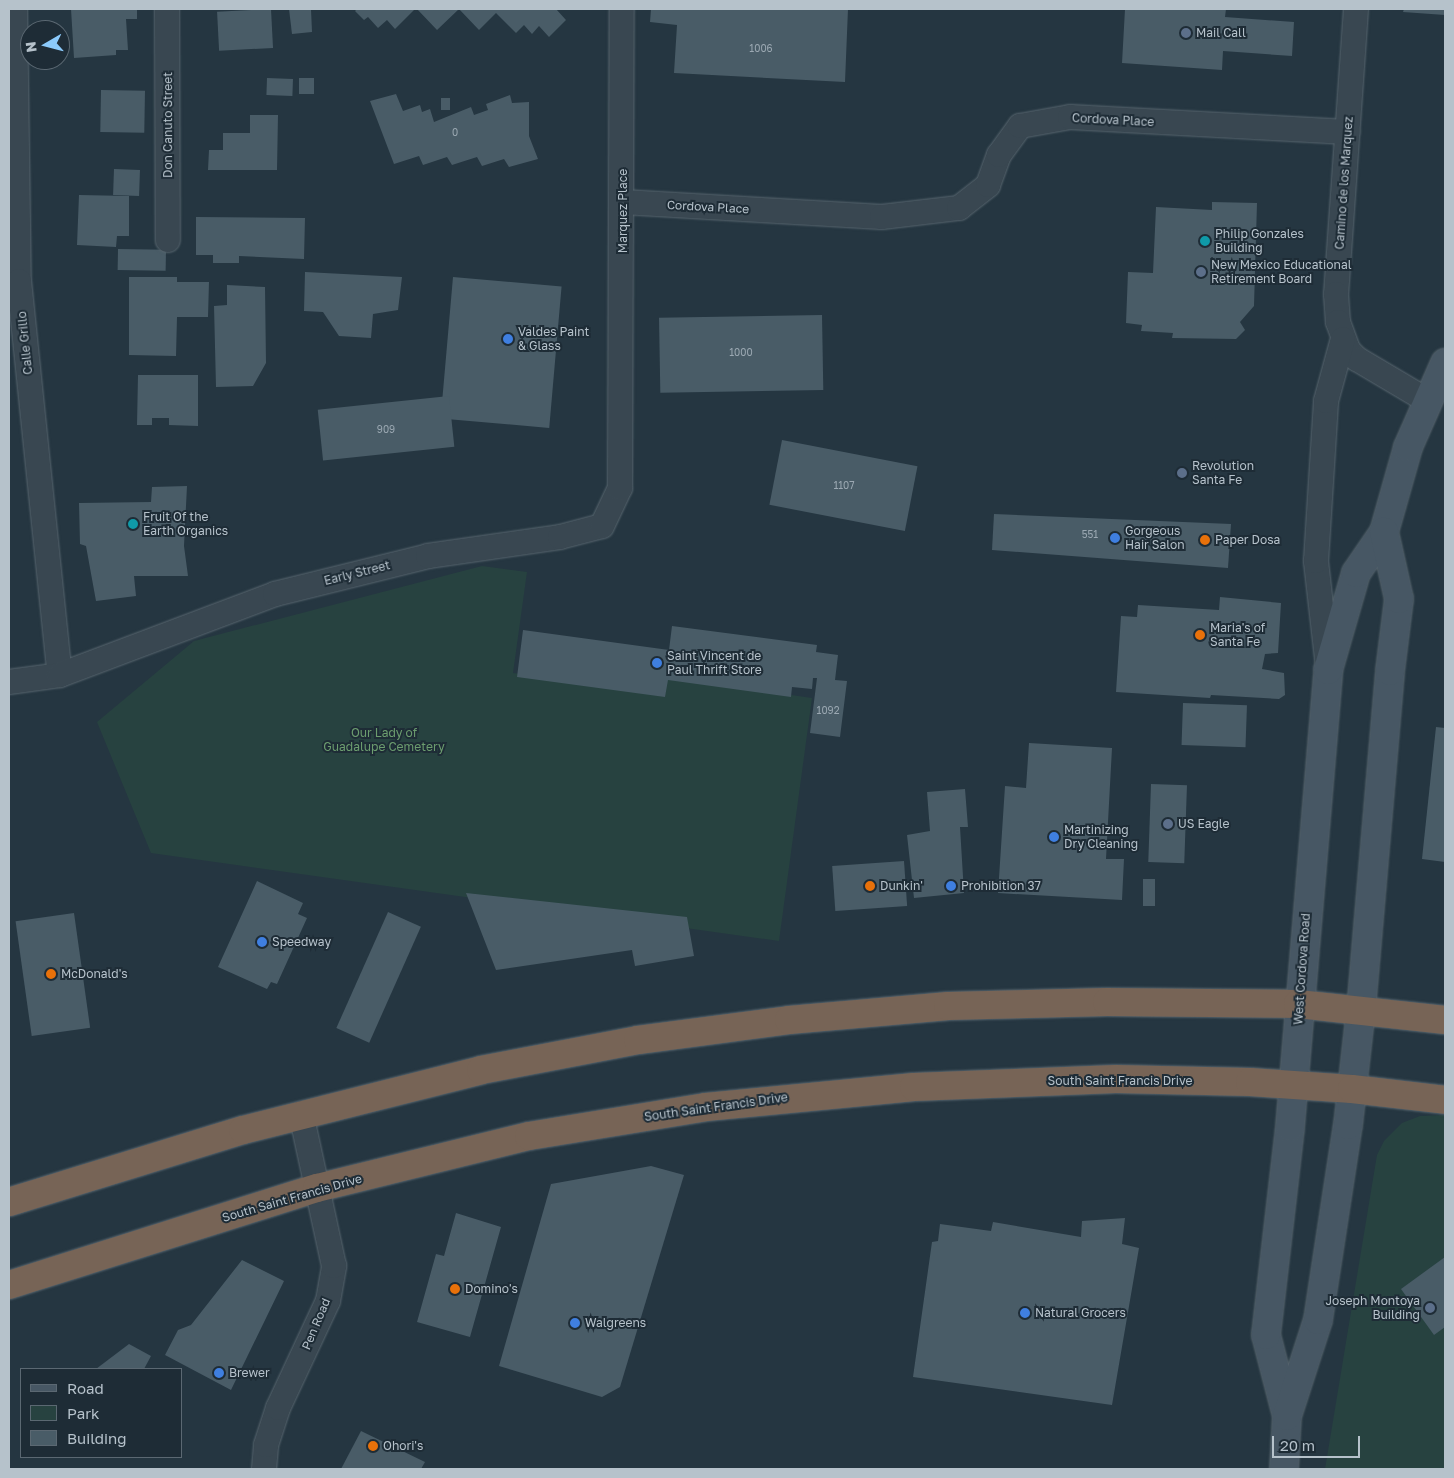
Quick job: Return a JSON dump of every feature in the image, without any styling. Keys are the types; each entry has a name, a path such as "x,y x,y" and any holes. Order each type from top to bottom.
{"highway":[{"path":"9,1202 301,1114 481,1070 638,1040 789,1020 993,1005 1107,1002 1298,1004 1445,1020"},
{"name":"South Saint Francis Drive","path":"9,1285 317,1188 529,1136 770,1099 1017,1081 1116,1079 1294,1085 1352,1089 1445,1100"}],"street":[{"name":"Calle Grillo","path":"15,9 19,281 60,675"},
{"name":"Don Canuto Street","path":"167,9 168,240"},
{"name":"Marquez Place","path":"620,414 623,202 622,9"},
{"name":"Camino de los Marquez","path":"1356,9 1336,294 1343,340 1357,359 1428,401"},
{"name":"Cordova Place","path":"623,202 882,217 959,208 988,185 999,155 1020,126 1070,117 1348,132"},
{"path":"1328,670 1316,561 1326,401 1343,340"},
{"name":"West Cordova Road","path":"1287,1416 1266,1334 1294,1085 1298,1004 1328,670 1356,573 1384,532 1408,447 1445,363"},
{"name":"Early Street","path":"9,682 60,675 275,594 428,556 560,537 602,526 620,488 620,414"},
{"name":"West Cordova Road","path":"1284,1469 1287,1416 1318,1320 1352,1089 1361,1010 1390,671 1399,599 1384,532"},
{"name":"Pen Road","path":"264,1469 266,1445 278,1408 328,1301 334,1266 301,1114"}],"green space":[{"name":"Our Lady of Guadalupe Cemetery","path":"482,566 527,572 513,673 657,693 660,676 812,698 779,941 151,853 97,722 194,641"},
{"path":"1445,1115 1445,1469 1325,1469 1377,1155 1384,1141 1402,1123 1420,1116"}],"building":[{"path":"71,9 137,9 137,19 126,19 128,50 116,50 116,55 74,58"},
{"path":"271,9 273,48 219,51 217,12"},
{"path":"289,9 311,9 312,32 292,34"},
{"path":"357,9 415,9 395,29 387,20 378,28 368,17 364,20 355,11"},
{"path":"417,9 459,9 437,30"},
{"path":"459,9 556,9 566,20 549,37 539,26 532,34 524,25 516,33 496,13 479,30"},
{"path":"651,9 848,9 845,82 674,73 677,25 650,22"},
{"path":"1125,9 1226,9 1225,17 1294,22 1292,56 1223,51 1222,70 1122,63"},
{"path":"1404,9 1445,9 1445,15 1403,12"},
{"path":"267,78 293,79 292,96 266,95"},
{"path":"299,78 314,78 314,94 299,94"},
{"path":"101,90 145,91 144,133 100,132"},
{"path":"396,94 403,111 420,105 422,112 430,109 434,122 471,107 474,115 488,110 486,104 510,95 512,103 529,102 529,136 538,159 509,167 504,159 482,166 477,157 452,165 447,157 423,165 419,156 394,164 370,101"},
{"path":"441,98 450,98 450,110 441,110"},
{"path":"250,115 278,115 277,170 208,170 209,150 223,150 223,133 250,133"},
{"path":"114,169 140,170 139,196 113,195"},
{"path":"79,195 129,196 129,236 117,236 116,247 77,245"},
{"name":"Philip Gonzales Building","path":"1212,202 1257,203 1254,306 1240,322 1245,330 1236,339 1172,338 1173,333 1141,331 1142,325 1126,323 1128,272 1153,273 1156,207 1212,210"},
{"path":"196,217 305,218 304,259 239,256 239,263 213,263 213,255 196,255"},
{"path":"118,249 166,250 166,271 118,270"},
{"path":"305,272 402,277 398,310 373,314 371,338 339,336 323,312 304,311"},
{"path":"129,277 177,277 177,282 209,282 208,317 177,317 176,356 129,355"},
{"name":"Valdes Paint & Glass","path":"453,277 562,286 549,428 441,418"},
{"path":"227,285 265,287 266,363 253,386 216,387 214,306 227,305"},
{"path":"822,315 823,390 660,393 659,318"},
{"path":"138,375 198,375 198,426 169,425 169,418 152,418 152,425 137,425"},
{"path":"449,396 454,447 323,461 318,410"},
{"path":"782,440 917,466 905,531 769,505"},
{"name":"Fruit Of the Earth Organics","path":"187,486 184,546 188,576 134,576 136,596 96,601 86,546 80,544 79,503 151,502 152,487"},
{"path":"994,514 1231,524 1228,568 992,550"},
{"name":"Maria's of Santa Fe","path":"1220,597 1281,603 1278,653 1265,654 1262,669 1284,673 1285,695 1279,699 1211,695 1210,698 1116,692 1121,616 1137,617 1138,605 1219,610"},
{"name":"Saint Vincent de Paul Thrift Store","path":"672,626 817,645 816,652 838,655 835,680 847,681 840,737 810,733 817,678 813,678 812,689 792,687 791,697 668,680 665,697 517,677 523,630 669,650"},
{"path":"1183,703 1247,705 1245,747 1182,745"},
{"path":"1436,727 1445,728 1445,862 1422,859"},
{"name":"Martinizing Dry Cleaning","path":"1029,743 1112,748 1106,859 1124,859 1122,900 998,893 1005,786 1026,788"},
{"name":"US Eagle","path":"1151,784 1187,785 1184,863 1148,862"},
{"path":"965,789 968,827 960,827 964,893 914,898 907,835 930,831 927,792"},
{"name":"Dunkin'","path":"904,861 907,906 835,911 832,866"},
{"path":"1143,879 1155,879 1155,906 1143,906"},
{"name":"Speedway","path":"257,881 303,903 298,914 307,918 277,984 271,982 267,989 218,967"},
{"path":"466,893 687,917 694,956 635,966 632,950 496,970"},
{"path":"388,912 421,927 369,1043 336,1028"},
{"name":"McDonald's","path":"74,913 90,1028 32,1036 16,921"},
{"name":"Walgreens","path":"651,1166 684,1175 620,1387 602,1397 499,1366 551,1184"},
{"name":"Domino's","path":"456,1213 501,1227 470,1337 417,1322 436,1254 444,1256"},
{"name":"Natural Grocers","path":"1125,1218 1122,1244 1139,1248 1112,1405 913,1377 932,1242 938,1241 940,1224 991,1231 993,1222 1081,1237 1082,1221"},
{"name":"Joseph Montoya Building","path":"1445,1257 1445,1327 1434,1335 1401,1289"},
{"path":"242,1260 284,1281 231,1390 165,1355 178,1330 191,1325"},
{"path":"129,1344 151,1356 145,1368 97,1368"},
{"name":"Ohori's","path":"361,1431 425,1462 421,1469 341,1469"}],"place":[{"name":"Mail Call","path":"1186,33"},
{"name":"Philip Gonzales Building","path":"1205,241"},
{"name":"New Mexico Educational Retirement Board","path":"1201,272"},
{"name":"Valdes Paint & Glass","path":"508,339"},
{"name":"Revolution Santa Fe","path":"1182,473"},
{"name":"Fruit Of the Earth Organics","path":"133,524"},
{"name":"Gorgeous Hair Salon","path":"1115,538"},
{"name":"Paper Dosa","path":"1205,540"},
{"name":"Maria's of Santa Fe","path":"1200,635"},
{"name":"Saint Vincent de Paul Thrift Store","path":"657,663"},
{"name":"US Eagle","path":"1168,824"},
{"name":"Martinizing Dry Cleaning","path":"1054,837"},
{"name":"Dunkin'","path":"870,886"},
{"name":"Prohibition 37","path":"951,886"},
{"name":"Speedway","path":"262,942"},
{"name":"McDonald's","path":"51,974"},
{"name":"Domino's","path":"455,1289"},
{"name":"Joseph Montoya Building","path":"1430,1308"},
{"name":"Natural Grocers","path":"1025,1313"},
{"name":"Walgreens","path":"575,1323"},
{"name":"Brewer","path":"219,1373"},
{"name":"Ohori's","path":"373,1446"}]}
